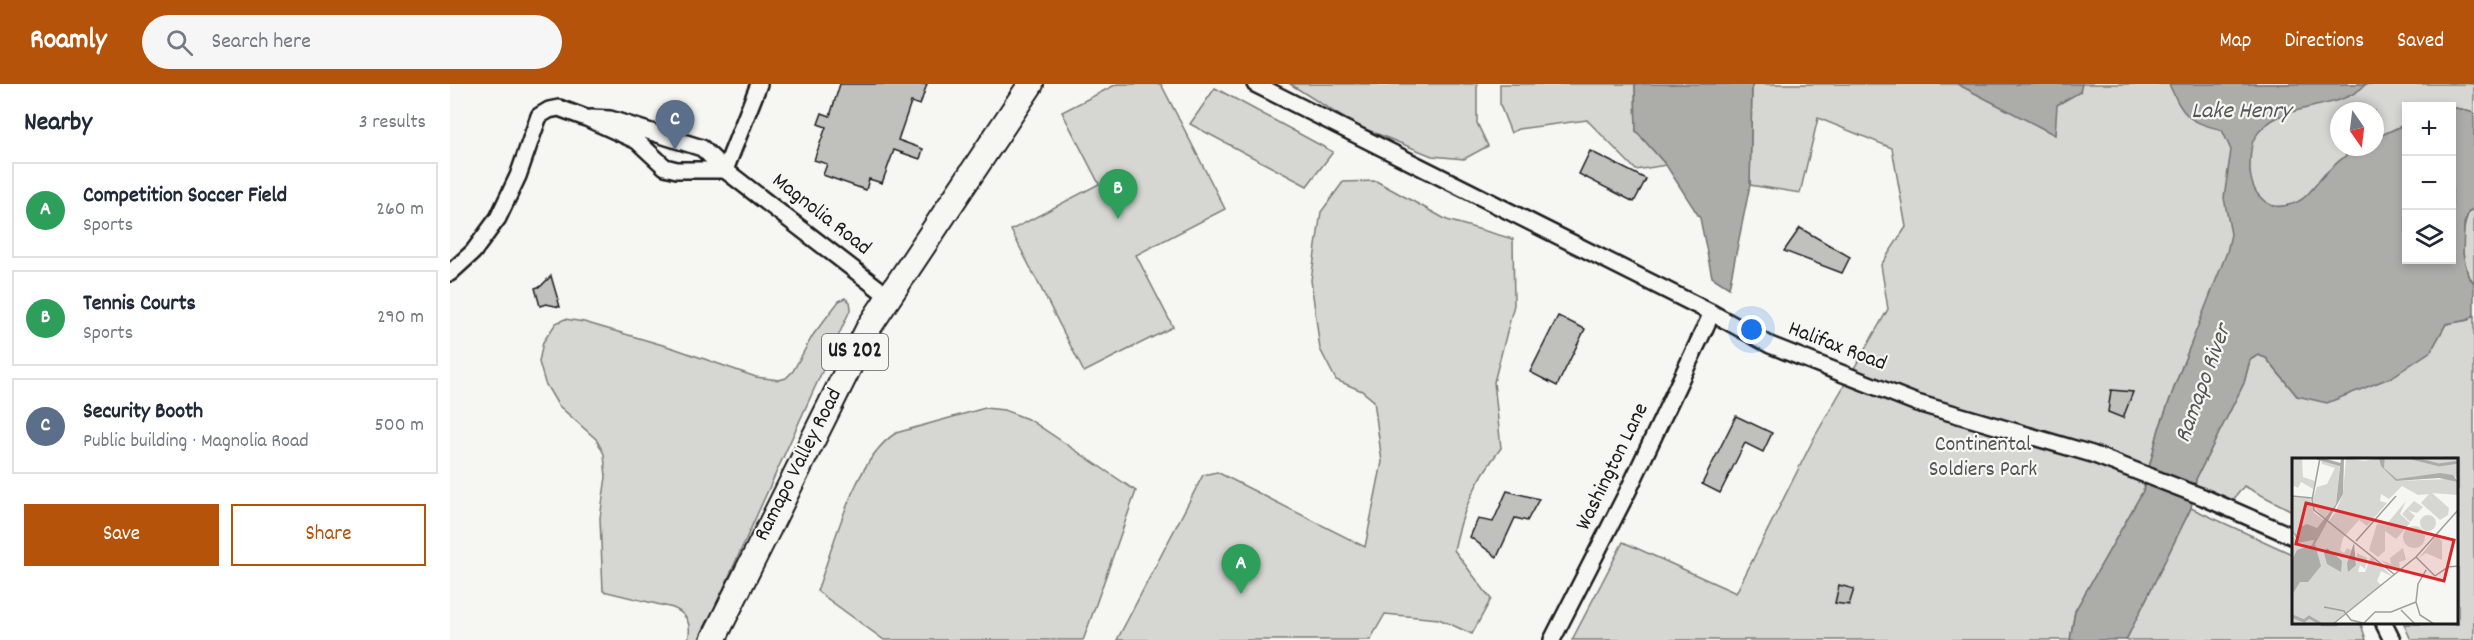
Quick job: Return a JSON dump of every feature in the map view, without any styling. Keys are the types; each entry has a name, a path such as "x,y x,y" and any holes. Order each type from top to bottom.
{"main road":[{"name":"Ramapo Valley Road","path":"713,640 856,350 888,296 1031,84"}],"street":[{"path":"450,273 473,252 498,218 518,176 539,116 549,110 559,108 586,118 608,130 637,141 665,167 677,170 725,170 759,84"},
{"name":"Halifax Road","path":"1255,84 1712,313 1770,345 1917,403 2092,454 2204,497 2292,536"},
{"name":"Magnolia Road","path":"586,118 617,121 702,148 725,170 888,296"},
{"name":"Washington Lane","path":"1552,640 1628,491 1712,313"},
{"path":"2384,625 2392,640"}],"green space":[{"path":"1117,84 1161,84 1225,209 1136,255 1173,327 1084,372 1011,230 1099,184 1062,112"},
{"path":"1290,84 1477,84 1477,123 1488,146 1464,159 1432,156 1353,124"},
{"path":"1500,84 1635,84 1636,131 1666,165 1636,170 1587,120 1518,129 1511,133 1500,105"},
{"name":"Continental Soldiers Park","path":"1752,84 2474,84 2474,113 2456,108 2456,102 2402,102 2402,126 2384,134 2384,102 2330,102 2330,156 2348,156 2325,174 2307,197 2293,205 2276,207 2267,204 2254,189 2181,369 2159,429 2143,491 2075,611 2070,640 1572,640 1623,542 1736,593 1814,438 1888,309 1881,265 1906,227 1892,148 1818,118 1800,193 1750,185"},
{"path":"1215,88 1333,152 1307,186 1190,124"},
{"path":"1376,181 1447,220 1513,239 1514,305 1494,382 1501,448 1471,496 1461,521 1454,550 1491,599 1472,634 1439,619 1385,614 1370,640 1117,640 1203,475 1217,472 1365,547 1382,462 1374,401 1362,391 1336,380 1320,349 1311,280 1321,212 1343,182"},
{"path":"2474,209 2474,283 2466,267 2463,238 2469,211"},
{"path":"845,298 850,302 851,308 700,640 688,640 689,625 682,613 673,608 603,591 600,518 606,477 604,454 596,439 558,405 545,383 539,362 543,342 556,323 565,319 584,322 673,348 756,377 779,380 786,378 793,371 813,335 839,301"},
{"path":"2474,315 2474,640 2411,640 2404,625 2459,625 2459,458 2292,458 2292,511 2244,486 2233,500 2195,487 2196,479 2244,383 2250,360 2258,355 2266,358 2297,396 2431,351 2446,324 2468,320"},
{"path":"985,408 1004,410 1030,420 1136,491 1084,638 1083,640 884,640 817,591 857,482 882,445 896,433"},
{"path":"2191,508 2292,554 2292,625 2361,625 2366,640 2126,640"}],"water":[{"path":"1635,84 1752,84 1750,185 1729,288 1712,277 1700,218 1666,165 1636,131"},
{"path":"1957,84 2082,84 2080,92 2057,105 2055,135"},
{"path":"2169,84 2366,84 2354,94 2340,100 2277,117 2264,126 2254,139 2252,146 2251,180 2256,192 2268,203 2279,206 2291,205 2307,195 2328,171 2345,156 2384,156 2384,134 2402,126 2402,264 2456,264 2456,108 2474,113 2474,209 2469,211 2464,224 2463,254 2468,276 2474,283 2474,315 2468,320 2446,324 2431,351 2392,377 2327,403 2297,396 2266,358 2258,355 2250,360 2244,383 2196,479 2191,508 2126,640 2070,640 2075,611 2143,491 2159,429 2227,252 2231,234 2224,198 2231,150 2222,130 2194,120 2183,111"}],"building":[{"path":"840,84 927,84 920,105 911,102 898,140 923,149 920,159 894,150 882,183 869,179 866,190 823,175 827,164 814,160 826,127 818,124 822,113 830,116"},
{"path":"1590,151 1646,179 1634,202 1579,174"},
{"path":"1800,228 1850,257 1842,273 1784,251"},
{"path":"551,276 560,307 546,304 540,306 535,288 541,286"},
{"path":"1558,316 1585,329 1557,386 1530,372"},
{"path":"2111,390 2133,392 2123,418 2108,412"},
{"path":"1736,416 1772,433 1763,452 1745,443 1720,493 1702,484"},
{"path":"1507,491 1539,499 1527,521 1515,518 1497,557 1470,537 1478,519 1493,522"},
{"path":"1839,585 1854,589 1849,605 1835,603"}],"place":[{"name":"Security Booth","path":"675,150"},
{"name":"Tennis Courts","path":"1118,219"},
{"name":"Competition Soccer Field","path":"1241,594"}],"water label":[{"name":"Lake Henry","path":"2241,112"},
{"name":"Ramapo River","path":"2204,384"}]}
